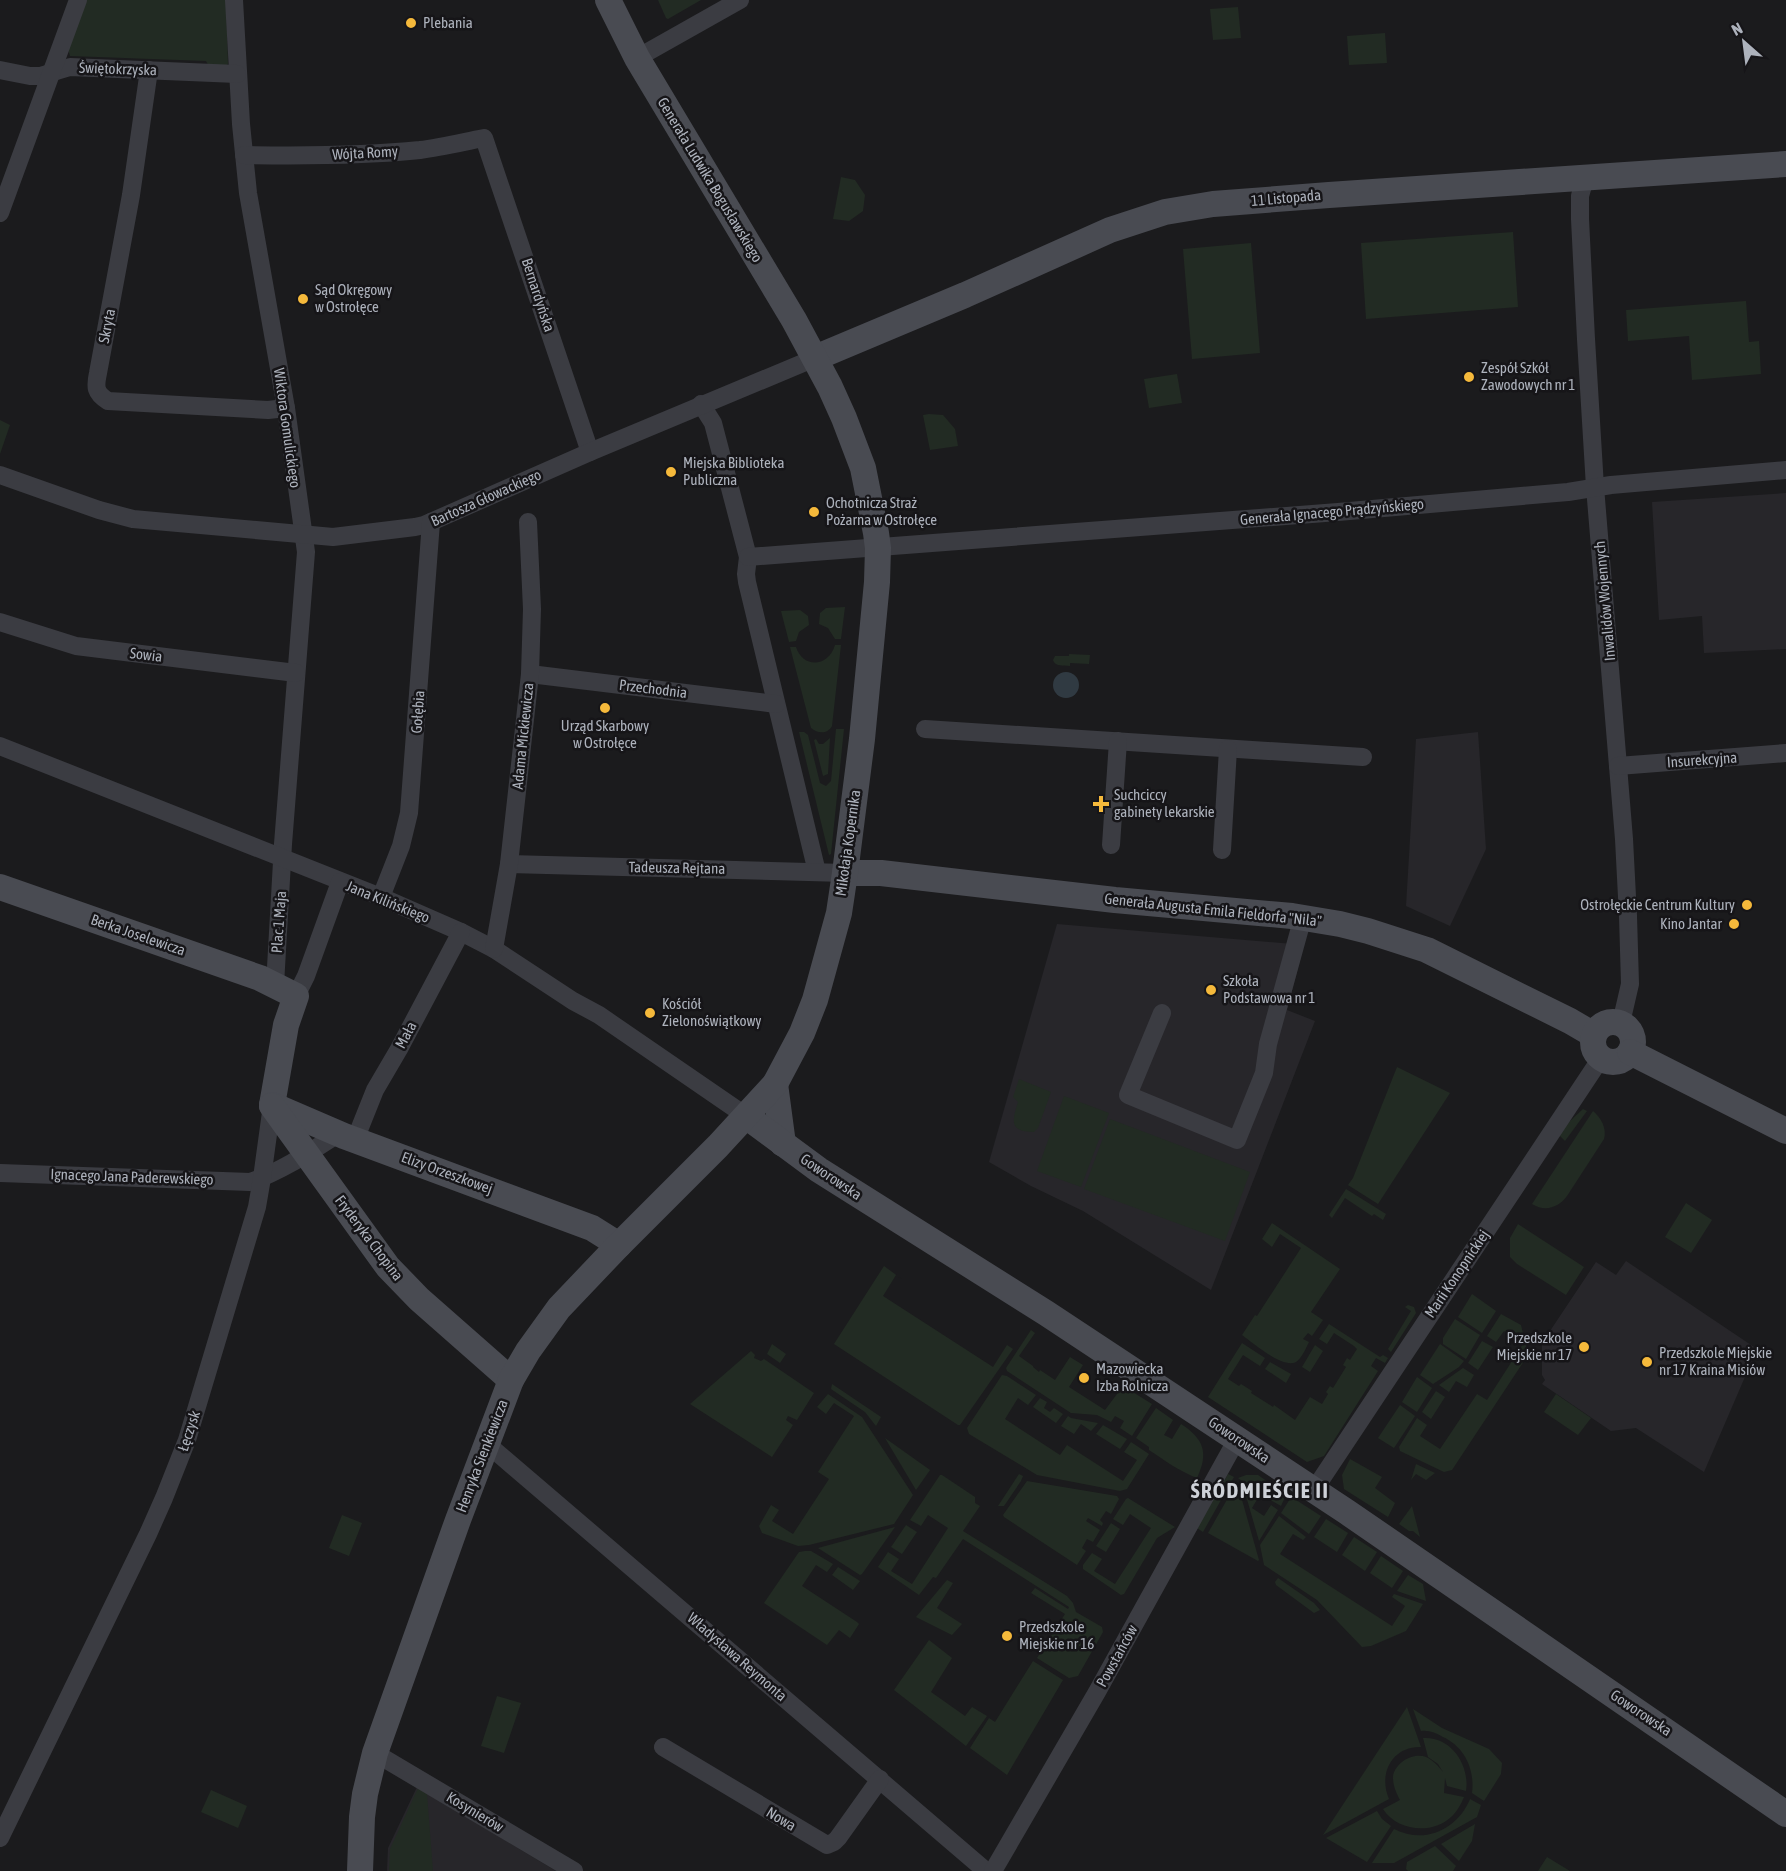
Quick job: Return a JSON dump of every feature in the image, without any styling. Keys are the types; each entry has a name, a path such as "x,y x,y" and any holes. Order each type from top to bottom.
{"street":[{"path":"0,213 78,0"},
{"name":"Wiktora Gomulickiego","path":"234,0 237,74 248,193 286,408 306,552 283,859"},
{"name":"Generała Ludwika Bogusławskiego","path":"608,0 638,58 815,358"},
{"path":"638,58 740,0"},
{"name":"Świętokrzyska","path":"0,70 30,76 50,74 70,67 237,74"},
{"name":"Skryta","path":"149,70 131,195 98,373 97,392 108,401 267,410 286,408"},
{"name":"Wójta Romy","path":"244,156 391,153 423,150 484,138"},
{"name":"Bernardyńska","path":"484,138 590,452"},
{"name":"11 Listopada","path":"815,358 1110,230 1165,212 1213,204 1786,164"},
{"name":"Inwalidów Wojennych","path":"1584,178 1580,196 1580,219 1595,487 1625,861 1630,984 1621,1023"},
{"name":"Bartosza Głowackiego","path":"0,475 127,518 304,536 333,537 370,534 415,527 431,522 590,452 815,358"},
{"name":"Mikołaja Kopernika","path":"746,1116 775,1084 802,1033 815,1000 836,924 845,873 871,650 878,548 872,504 863,468 844,418 815,358"},
{"name":"Mikołaja Kopernika","path":"701,405 713,423 748,557 746,574 817,872"},
{"name":"Generała Ignacego Prądzyńskiego","path":"878,548 1568,492 1595,487 1786,470"},
{"name":"Gołębia","path":"381,897 401,846 409,813 431,522"},
{"name":"Adama Mickiewicza","path":"494,949 509,864 530,674 532,609 528,522"},
{"path":"748,557 878,548"},
{"name":"Sowia","path":"0,622 76,646 296,673"},
{"name":"Przechodnia","path":"530,674 776,704"},
{"path":"925,729 1363,757"},
{"path":"1111,845 1118,741"},
{"name":"Jana Kilińskiego","path":"0,746 381,897 461,932 494,949 598,1016 746,1116"},
{"path":"1222,850 1228,749"},
{"name":"Insurekcyjna","path":"1618,766 1786,753"},
{"name":"Plac 1 Maja","path":"283,859 285,990"},
{"name":"Tadeusza Rejtana","path":"509,864 845,873"},
{"name":"Generała Augusta Emila Fieldorfa \"Nila\"","path":"845,873 881,873 1115,900 1303,917 1368,931 1427,950 1570,1021 1598,1047"},
{"path":"285,990 306,976 340,882"},
{"name":"Berka Joselewicza","path":"0,887 261,978 285,990"},
{"path":"1162,1013 1128,1095 1237,1140 1264,1073 1268,1044 1303,917"},
{"name":"Mała","path":"347,1137 399,1049 461,932"},
{"name":"Łęczysk","path":"0,1838 148,1534 187,1440 256,1207 286,1025 285,990"},
{"path":"1608,1023 1621,1023 1630,1030 1633,1047 1622,1060 1606,1061 1598,1047 1597,1029 1608,1023"},
{"name":"Marii Konopnickiej","path":"1314,1490 1598,1047"},
{"path":"1630,1052 1786,1131"},
{"path":"775,1084 783,1144"},
{"name":"Elizy Orzeszkowej","path":"272,1105 347,1137 592,1228 620,1245"},
{"name":"Fryderyka Chopina","path":"272,1105 375,1251 395,1275 511,1380"},
{"name":"Goworowska","path":"746,1116 819,1170 1046,1312 1314,1490 1460,1588 1786,1814"},
{"name":"Henryka Sienkiewicza","path":"360,1871 362,1817 375,1753 486,1443 511,1380 528,1351 559,1308 746,1116"},
{"path":"262,1178 307,1154 347,1137"},
{"name":"Ignacego Jana Paderewskiego","path":"0,1173 250,1182 262,1178"},
{"name":"Powstańców","path":"993,1871 1097,1692 1237,1439"},
{"name":"Władysława Reymonta","path":"486,1443 986,1871"},
{"name":"Nowa","path":"663,1747 827,1845 838,1838 880,1779"},
{"name":"Kosynierów","path":"375,1753 574,1871"}],"shaded area":[{"path":"86,0 226,0 228,64 225,67 211,70 206,61 70,56 68,49"},
{"path":"658,0 701,0 668,19"},
{"path":"1238,7 1241,38 1213,40 1210,9"},
{"path":"1385,33 1387,63 1349,65 1347,36"},
{"path":"841,177 855,180 865,195 863,211 849,221 833,219"},
{"path":"1513,232 1518,307 1366,319 1361,243"},
{"path":"1251,243 1260,353 1192,359 1183,249"},
{"path":"1746,301 1749,342 1759,341 1761,374 1692,380 1689,336 1628,341 1626,310"},
{"path":"1177,374 1182,403 1149,408 1144,379"},
{"path":"923,415 943,415 955,429 958,446 930,450"},
{"path":"0,420 10,425 0,454"},
{"path":"1786,493 1786,649 1704,653 1702,616 1659,620 1652,502"},
{"path":"845,607 841,639 835,639 828,628 819,624 820,613 826,608"},
{"path":"800,610 808,616 809,625 799,632 796,641 789,642 781,611"},
{"path":"835,645 841,645 832,726 828,731 820,732 811,728 790,647 796,647 804,659 816,662 827,658"},
{"path":"1069,654 1090,655 1089,664 1060,665 1053,660 1055,656 1069,656"},
{"path":"1066,672 1075,676 1079,685 1075,694 1066,698 1057,694 1053,685 1057,676"},
{"path":"836,729 844,729 831,854 829,855 799,732 808,735 820,783 826,786 831,781"},
{"path":"1478,732 1486,849 1450,926 1406,906 1416,739"},
{"path":"830,738 828,774 823,776 814,740 823,744"},
{"path":"1057,924 1304,945 1287,1010 1315,1021 1211,1290 1083,1211 1031,1186 989,1162"},
{"path":"1397,1067 1450,1093 1378,1204 1348,1185 1353,1178"},
{"path":"1019,1079 1051,1092 1038,1128 1034,1132 1020,1130 1014,1124 1018,1102 1013,1097"},
{"path":"1064,1096 1109,1113 1081,1187 1037,1171"},
{"path":"1583,1109 1587,1111 1565,1141 1557,1133"},
{"path":"1593,1111 1603,1123 1604,1139 1567,1196 1551,1208 1542,1208 1532,1204"},
{"path":"1110,1119 1250,1172 1225,1241 1084,1189"},
{"path":"1346,1189 1386,1214 1383,1220 1374,1214 1372,1216 1345,1198 1332,1218 1329,1215"},
{"path":"1686,1203 1712,1220 1691,1253 1665,1237"},
{"path":"1272,1223 1340,1269 1311,1312 1323,1320 1312,1336 1308,1333 1303,1339 1309,1342 1304,1353 1296,1362 1290,1363 1276,1359 1242,1335 1301,1248 1280,1234 1272,1247 1262,1239"},
{"path":"1518,1224 1584,1267 1566,1295 1517,1264 1510,1257 1510,1238"},
{"name":"Przedszkole Miejskie nr 17 Kraina Misiów","path":"1626,1261 1757,1349 1704,1472 1636,1428 1611,1431 1542,1384 1545,1380 1542,1375 1542,1343 1596,1262 1616,1275"},
{"path":"884,1266 903,1280 896,1275 883,1296 993,1367 1007,1345 1013,1349 960,1425 834,1344"},
{"path":"1472,1294 1496,1311 1482,1333 1458,1317"},
{"path":"1408,1305 1414,1307 1416,1313 1391,1352 1388,1349 1411,1311 1405,1307"},
{"path":"1501,1314 1521,1325 1528,1355 1452,1470 1444,1472 1400,1451 1399,1447 1417,1418 1427,1425 1420,1436 1440,1449 1477,1394 1487,1400 1523,1344 1504,1331 1496,1342 1487,1336"},
{"path":"1455,1319 1480,1335 1466,1359 1443,1344 1443,1338"},
{"path":"1329,1324 1380,1357 1383,1355 1388,1358 1385,1363 1376,1358 1371,1366 1378,1371 1324,1456 1307,1462 1208,1397 1242,1343 1265,1358 1260,1366 1243,1355 1228,1379 1239,1386 1241,1384 1252,1391 1251,1393 1273,1407 1274,1405 1295,1420 1310,1397 1322,1404 1328,1394 1326,1392 1330,1386 1333,1388 1346,1367 1343,1365 1347,1358 1350,1360 1357,1349 1334,1333 1327,1344 1319,1339"},
{"path":"1031,1330 1035,1333 1019,1356 1039,1372 1040,1370 1055,1380 1070,1357 1083,1365 1069,1387 1105,1410 1123,1386 1152,1404 1132,1436 1120,1428 1124,1421 1115,1416 1111,1422 1097,1415 1071,1413 1007,1371 1006,1368"},
{"path":"1482,1341 1493,1347 1478,1370 1468,1363"},
{"path":"772,1344 786,1354 780,1363 767,1354"},
{"path":"1440,1344 1464,1361 1459,1367 1433,1384 1420,1375"},
{"path":"1315,1345 1323,1351 1310,1372 1302,1367"},
{"path":"751,1351 755,1355 754,1358 761,1361 764,1359 814,1393 797,1420 788,1416 786,1420 793,1425 772,1457 690,1404"},
{"path":"1270,1362 1291,1374 1286,1383 1265,1369"},
{"path":"1463,1368 1474,1375 1467,1387 1456,1381 1449,1392 1439,1385"},
{"path":"1002,1375 1036,1395 1028,1405 1018,1398 1005,1419 1060,1455 1067,1445 1123,1481 1137,1460 1124,1452 1131,1442 1149,1454 1127,1489 1120,1491 1037,1475 969,1434 967,1428"},
{"path":"1417,1377 1432,1388 1417,1412 1402,1402"},
{"path":"832,1384 881,1417 876,1426 865,1412 831,1389"},
{"path":"1436,1391 1445,1397 1431,1419 1422,1412"},
{"path":"828,1394 862,1417 913,1495 894,1524 798,1546 762,1533 759,1526 771,1505 779,1510 772,1521 793,1534 829,1479 818,1472 854,1416 834,1403 826,1414 817,1407"},
{"path":"1556,1394 1591,1418 1578,1435 1544,1412"},
{"path":"1040,1398 1047,1402 1044,1408 1050,1412 1054,1408 1063,1414 1056,1423 1033,1407"},
{"path":"1400,1405 1415,1416 1394,1448 1378,1438"},
{"path":"1156,1408 1173,1420 1164,1435 1172,1439 1181,1424 1199,1441 1203,1461 1197,1478 1149,1450 1149,1447 1136,1438"},
{"path":"1068,1416 1098,1423 1091,1431 1081,1424 1074,1434 1061,1426"},
{"path":"1103,1425 1127,1439 1120,1449 1096,1434"},
{"path":"885,1438 930,1470 916,1490"},
{"path":"1350,1459 1382,1477 1375,1488 1395,1503 1388,1517 1344,1489 1342,1475"},
{"path":"1416,1464 1435,1473 1426,1480 1416,1474 1411,1480"},
{"path":"1019,1474 1023,1476 1021,1481 1004,1506 998,1506"},
{"path":"1228,1474 1234,1477 1203,1532 1197,1528"},
{"path":"940,1475 975,1497 975,1503 980,1506 963,1531 1067,1596 1076,1612 1102,1627 1103,1632 1078,1676 1069,1678 1037,1658 1065,1614 1031,1593 1035,1588 1068,1609 1069,1607 963,1539 936,1578 933,1577 919,1595 878,1567 888,1552 899,1559 891,1571 912,1584 948,1528 928,1515 921,1526 910,1520"},
{"path":"1258,1475 1271,1484 1263,1496 1238,1478"},
{"path":"1027,1481 1117,1496 1119,1499 1111,1514 1106,1511 1100,1520 1103,1523 1102,1526 1088,1518 1086,1521 1100,1530 1093,1542 1087,1539 1082,1548 1086,1551 1077,1565 1004,1517 1003,1515"},
{"path":"1237,1482 1259,1560 1258,1561 1208,1533"},
{"path":"1275,1486 1286,1495 1281,1506 1267,1498"},
{"path":"1244,1489 1258,1498 1252,1508 1264,1516 1271,1505 1278,1510 1259,1541"},
{"path":"1128,1498 1175,1527 1157,1538 1124,1594 1121,1595 1083,1569 1083,1565 1092,1553 1102,1559 1094,1571 1115,1584 1151,1528 1130,1514 1123,1525 1113,1519"},
{"path":"1293,1498 1321,1516 1309,1534 1281,1513"},
{"path":"1412,1506 1420,1537 1399,1524"},
{"path":"342,1515 362,1523 349,1556 329,1548"},
{"path":"1279,1516 1306,1537 1303,1540 1293,1534 1280,1554 1392,1626 1405,1606 1392,1597 1394,1594 1423,1604 1406,1631 1371,1646 1362,1647 1317,1600 1264,1565 1260,1545"},
{"path":"1326,1519 1348,1533 1337,1552 1314,1537"},
{"path":"1111,1523 1120,1529 1106,1552 1096,1546"},
{"path":"906,1525 917,1532 902,1554 891,1547"},
{"path":"895,1527 860,1575 818,1548"},
{"path":"1354,1537 1377,1552 1365,1571 1342,1555"},
{"path":"811,1551 833,1564 827,1572 816,1565 802,1586 859,1624 850,1638 839,1630 827,1645 764,1603 799,1552"},
{"path":"1381,1556 1403,1571 1392,1588 1370,1573"},
{"path":"838,1567 860,1581 853,1590 832,1575"},
{"path":"1408,1575 1423,1584 1426,1601 1397,1591"},
{"path":"1278,1578 1314,1603 1320,1610 1314,1613 1276,1585"},
{"path":"947,1580 953,1583 937,1608 962,1624 952,1635 916,1617"},
{"path":"929,1640 952,1658 931,1692 965,1716 972,1707 987,1716 966,1746 894,1690"},
{"path":"1033,1661 1063,1680 1007,1775 970,1748 989,1718 995,1722"},
{"path":"497,1696 521,1703 504,1753 481,1746"},
{"path":"1407,1707 1421,1747 1402,1751 1390,1763 1385,1780 1389,1799 1323,1835"},
{"path":"1413,1709 1442,1728 1489,1749 1502,1763 1501,1774 1484,1801 1472,1793 1472,1776 1463,1753 1451,1741 1430,1731 1421,1731"},
{"path":"1423,1738 1442,1742 1456,1754 1465,1771 1466,1791 1447,1786 1445,1778 1444,1793 1464,1797 1459,1808 1443,1823 1415,1828 1397,1822 1383,1809 1400,1800 1393,1777 1394,1772 1405,1760 1415,1756 1426,1757 1443,1772 1438,1764 1428,1757"},
{"path":"417,1787 556,1871 387,1871 388,1848"},
{"path":"418,1788 427,1794 433,1871 389,1871 390,1849"},
{"path":"211,1790 247,1806 238,1828 201,1812"},
{"path":"1470,1799 1481,1805 1477,1817 1394,1863 1372,1863 1394,1829 1406,1834 1417,1835 1439,1831 1457,1819 1465,1810"},
{"path":"1377,1811 1382,1819 1391,1826 1367,1862 1326,1838"},
{"path":"1475,1824 1472,1841 1459,1861 1441,1844"},
{"path":"1435,1846 1456,1866 1453,1871 1408,1871 1406,1869 1407,1862"},
{"path":"1547,1857 1570,1871 1538,1871"}],"place":[{"name":"Plebania","path":"411,23"},
{"name":"Sąd Okręgowy w Ostrołęce","path":"303,299"},
{"name":"Zespół Szkół Zawodowych nr 1","path":"1469,377"},
{"name":"Miejska Biblioteka Publiczna","path":"671,472"},
{"name":"Ochotnicza Straż Pożarna w Ostrołęce","path":"814,512"},
{"name":"Urząd Skarbowy w Ostrołęce","path":"605,708"},
{"name":"Suchciccy gabinety lekarskie","path":"1101,804"},
{"name":"Ostrołęckie Centrum Kultury","path":"1747,905"},
{"name":"Kino Jantar","path":"1734,924"},
{"name":"Szkoła Podstawowa nr 1","path":"1211,990"},
{"name":"Kościół Zielonoświątkowy","path":"650,1013"},
{"name":"Przedszkole Miejskie nr 17","path":"1584,1347"},
{"name":"Przedszkole Miejskie nr 17 Kraina Misiów","path":"1647,1362"},
{"name":"Mazowiecka Izba Rolnicza","path":"1084,1378"},
{"name":"Przedszkole Miejskie nr 16","path":"1007,1636"}],"district":[{"name":"ŚRÓDMIEŚCIE II","path":"1260,1491"}]}
